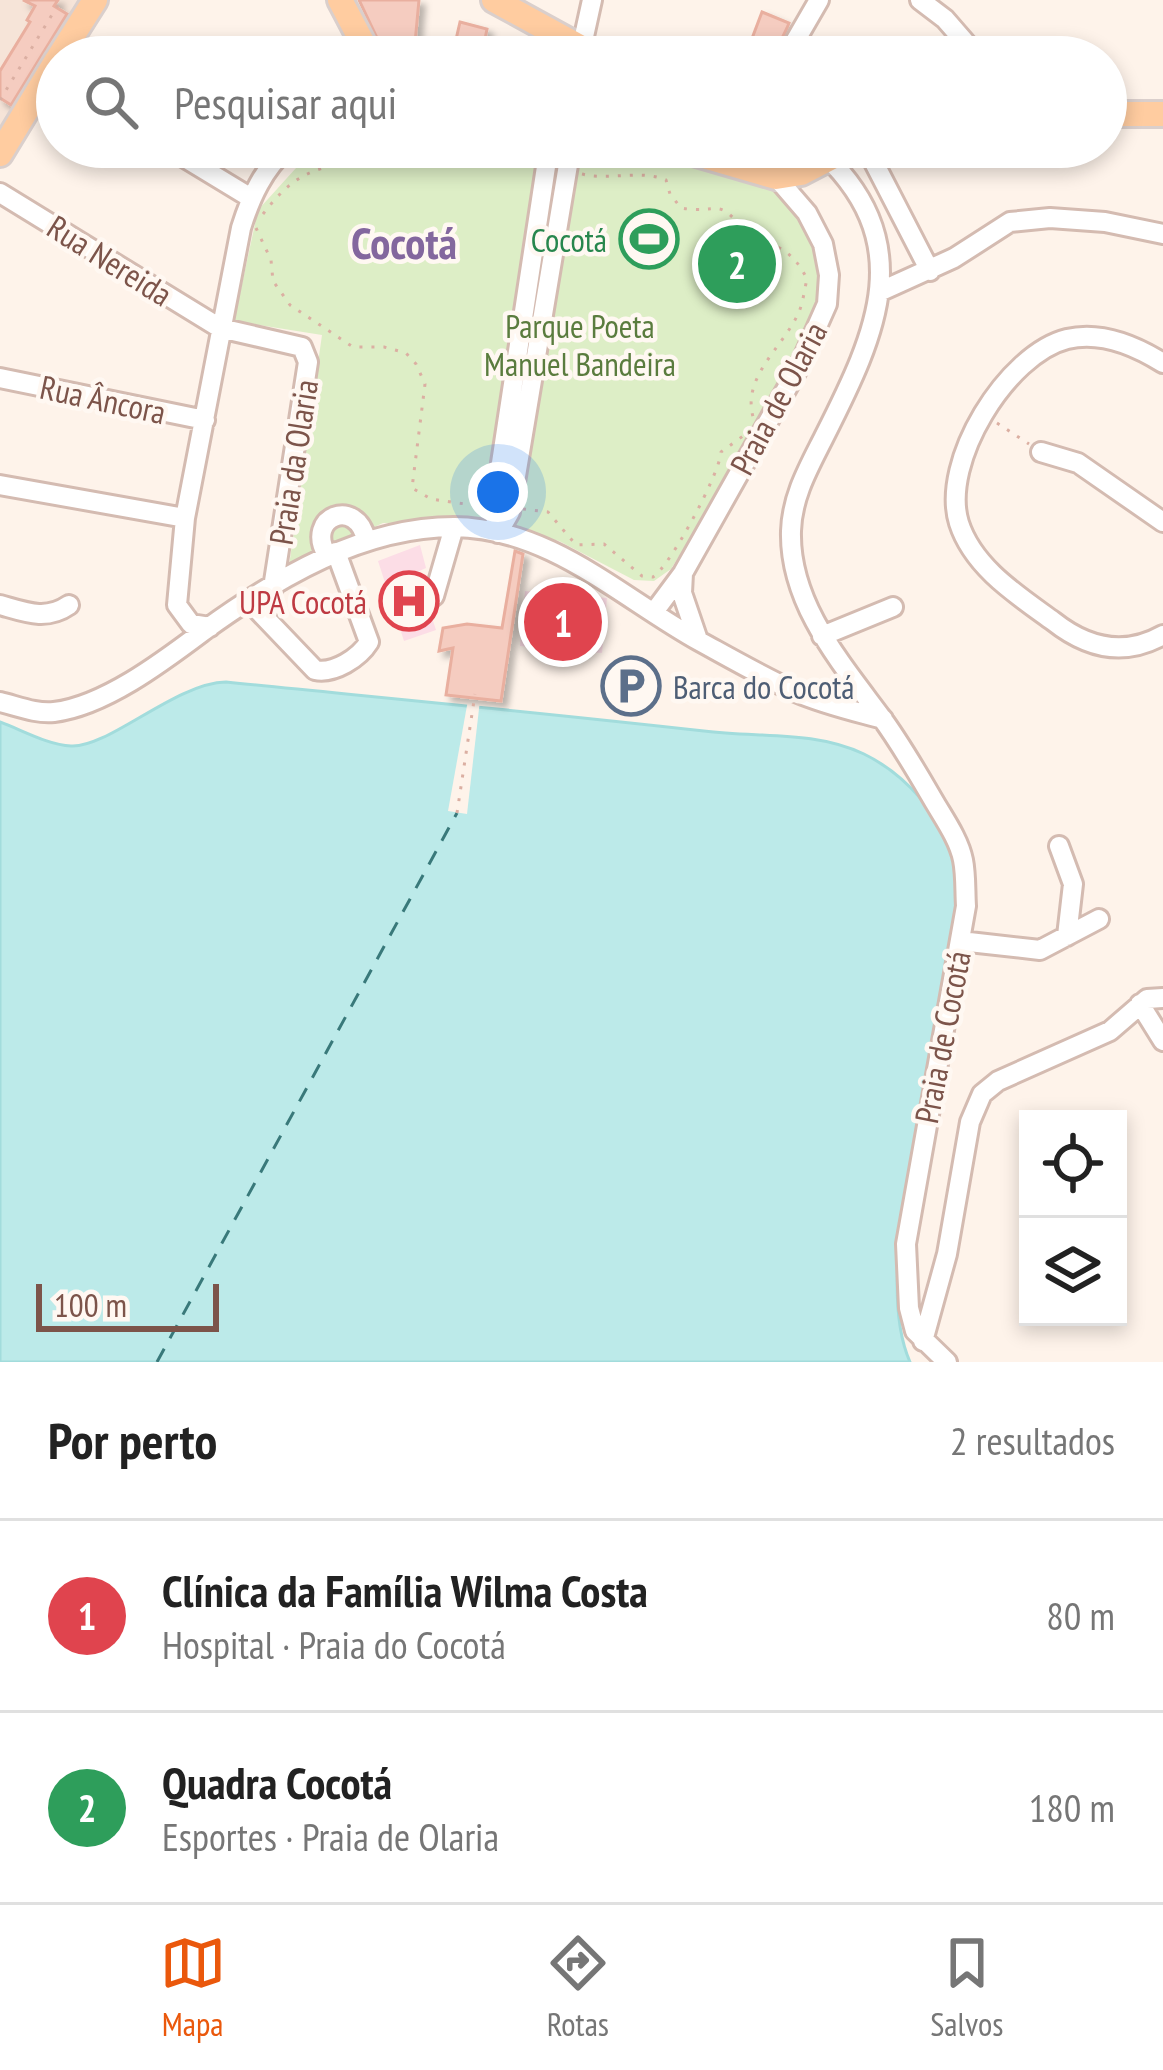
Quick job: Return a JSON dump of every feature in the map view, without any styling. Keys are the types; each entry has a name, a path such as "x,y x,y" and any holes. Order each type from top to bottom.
{"main road":[{"path":"340,0 358,36"},
{"path":"494,0 559,36"},
{"path":"71,36 87,5"},
{"path":"0,154 36,98"},
{"path":"1127,114 1163,114"},
{"path":"745,168 776,177 808,168"}],"street":[{"path":"591,36 592,0"},
{"path":"798,36 819,0"},
{"path":"920,0 959,36"},
{"path":"202,168 251,198"},
{"path":"210,626 191,624 176,605 185,518 220,328 251,198 268,168"},
{"path":"498,533 494,508 546,168"},
{"path":"498,533 510,512 567,168"},
{"path":"842,168 872,228 880,284 877,317 864,359 801,482 791,532 794,559 822,636 864,706"},
{"path":"877,168 930,271"},
{"name":"Praia de Olaria","path":"653,612 683,573 800,365 827,304 829,275 823,244 807,213 776,177"},
{"name":"Rua Nereida","path":"0,193 220,328"},
{"path":"880,284 930,271 1010,222 1028,218 1105,222 1163,234"},
{"name":"Praia da Olaria","path":"0,702 52,712 80,704 146,672 273,588 306,352 295,343 220,328"},
{"path":"1158,644 1123,649 1082,640 1016,594 987,568 967,540 954,496 964,453 984,415 1026,361 1047,346 1073,338 1114,341 1163,363"},
{"name":"Rua Âncora","path":"0,378 205,420"},
{"path":"1041,452 1078,463 1163,522"},
{"path":"0,485 185,518"},
{"path":"250,602 315,670 334,670 364,650 369,634 332,554 320,544 321,530 328,520 341,515 363,527 366,540"},
{"path":"434,596 454,527"},
{"path":"273,588 366,540 454,527 498,533 567,556 698,640 798,693 864,706"},
{"path":"683,573 686,607 698,640"},
{"path":"0,605 40,615 58,613 69,604"},
{"path":"822,636 893,607"},
{"path":"798,693 825,688 839,664"},
{"name":"Praia de Cocotá","path":"864,706 883,719 963,858 964,911 906,1244 909,1307 923,1341"},
{"path":"1059,846 1073,884 1067,936"},
{"path":"955,965 969,942 970,925 964,911"},
{"path":"969,942 1033,950 1099,919"},
{"path":"947,1362 923,1341 956,1213 970,1122 982,1094 998,1081 1110,1031 1140,1004 1163,998"},
{"path":"1140,1004 1163,1040"}],"path":[{"path":"39,36 61,0"},
{"path":"0,100 36,41"},
{"path":"583,168 594,176 653,175 666,180 681,208 711,207 733,214 747,236 782,245 794,255 807,279 804,293"},
{"path":"984,415 1020,438"},
{"path":"457,813 475,694"}],"shaded area":[{"path":"0,0 79,0 79,10 63,36 36,36 36,81 0,141"},
{"name":"UPA Cocotá","path":"420,545 426,568 417,572 436,630 404,641 378,561"},
{"path":"525,591 607,598 602,653 520,646"}],"green space":[{"name":"Parque Poeta Manuel Bandeira","path":"296,168 699,168 773,188 807,228 820,273 817,304 794,361 756,432 671,569 654,581 634,580 559,541 485,521 383,523 289,566 322,335 234,321 258,210"}],"water":[{"path":"226,682 825,741 864,754 908,785 932,813 950,845 958,885 949,976 900,1230 898,1302 910,1362 0,1362 0,722 53,743 86,744 186,693"}],"pier":[{"path":"468,700 480,700 467,814 448,811"}],"building":[{"path":"23,0 58,0 54,6 67,14 53,36 36,36 36,64 11,105 0,98 0,71 35,6"},
{"path":"359,0 419,0 416,36 376,36"},
{"path":"762,12 789,23 783,36 753,36"},
{"path":"460,22 487,29 486,36 457,36"},
{"path":"515,551 523,554 501,701 446,695 453,648 439,651 443,628 467,624 502,628"}],"ferry route":[{"path":"157,1362 457,813"}],"place":[{"name":"Cocotá","path":"649,239"},
{"name":"Quadra Cocotá","path":"737,264"},
{"name":"UPA Cocotá","path":"409,601"},
{"name":"Clínica da Família Wilma Costa","path":"563,622"},
{"name":"Barca do Cocotá","path":"631,686"}],"district":[{"name":"Cocotá","path":"404,242"}]}
